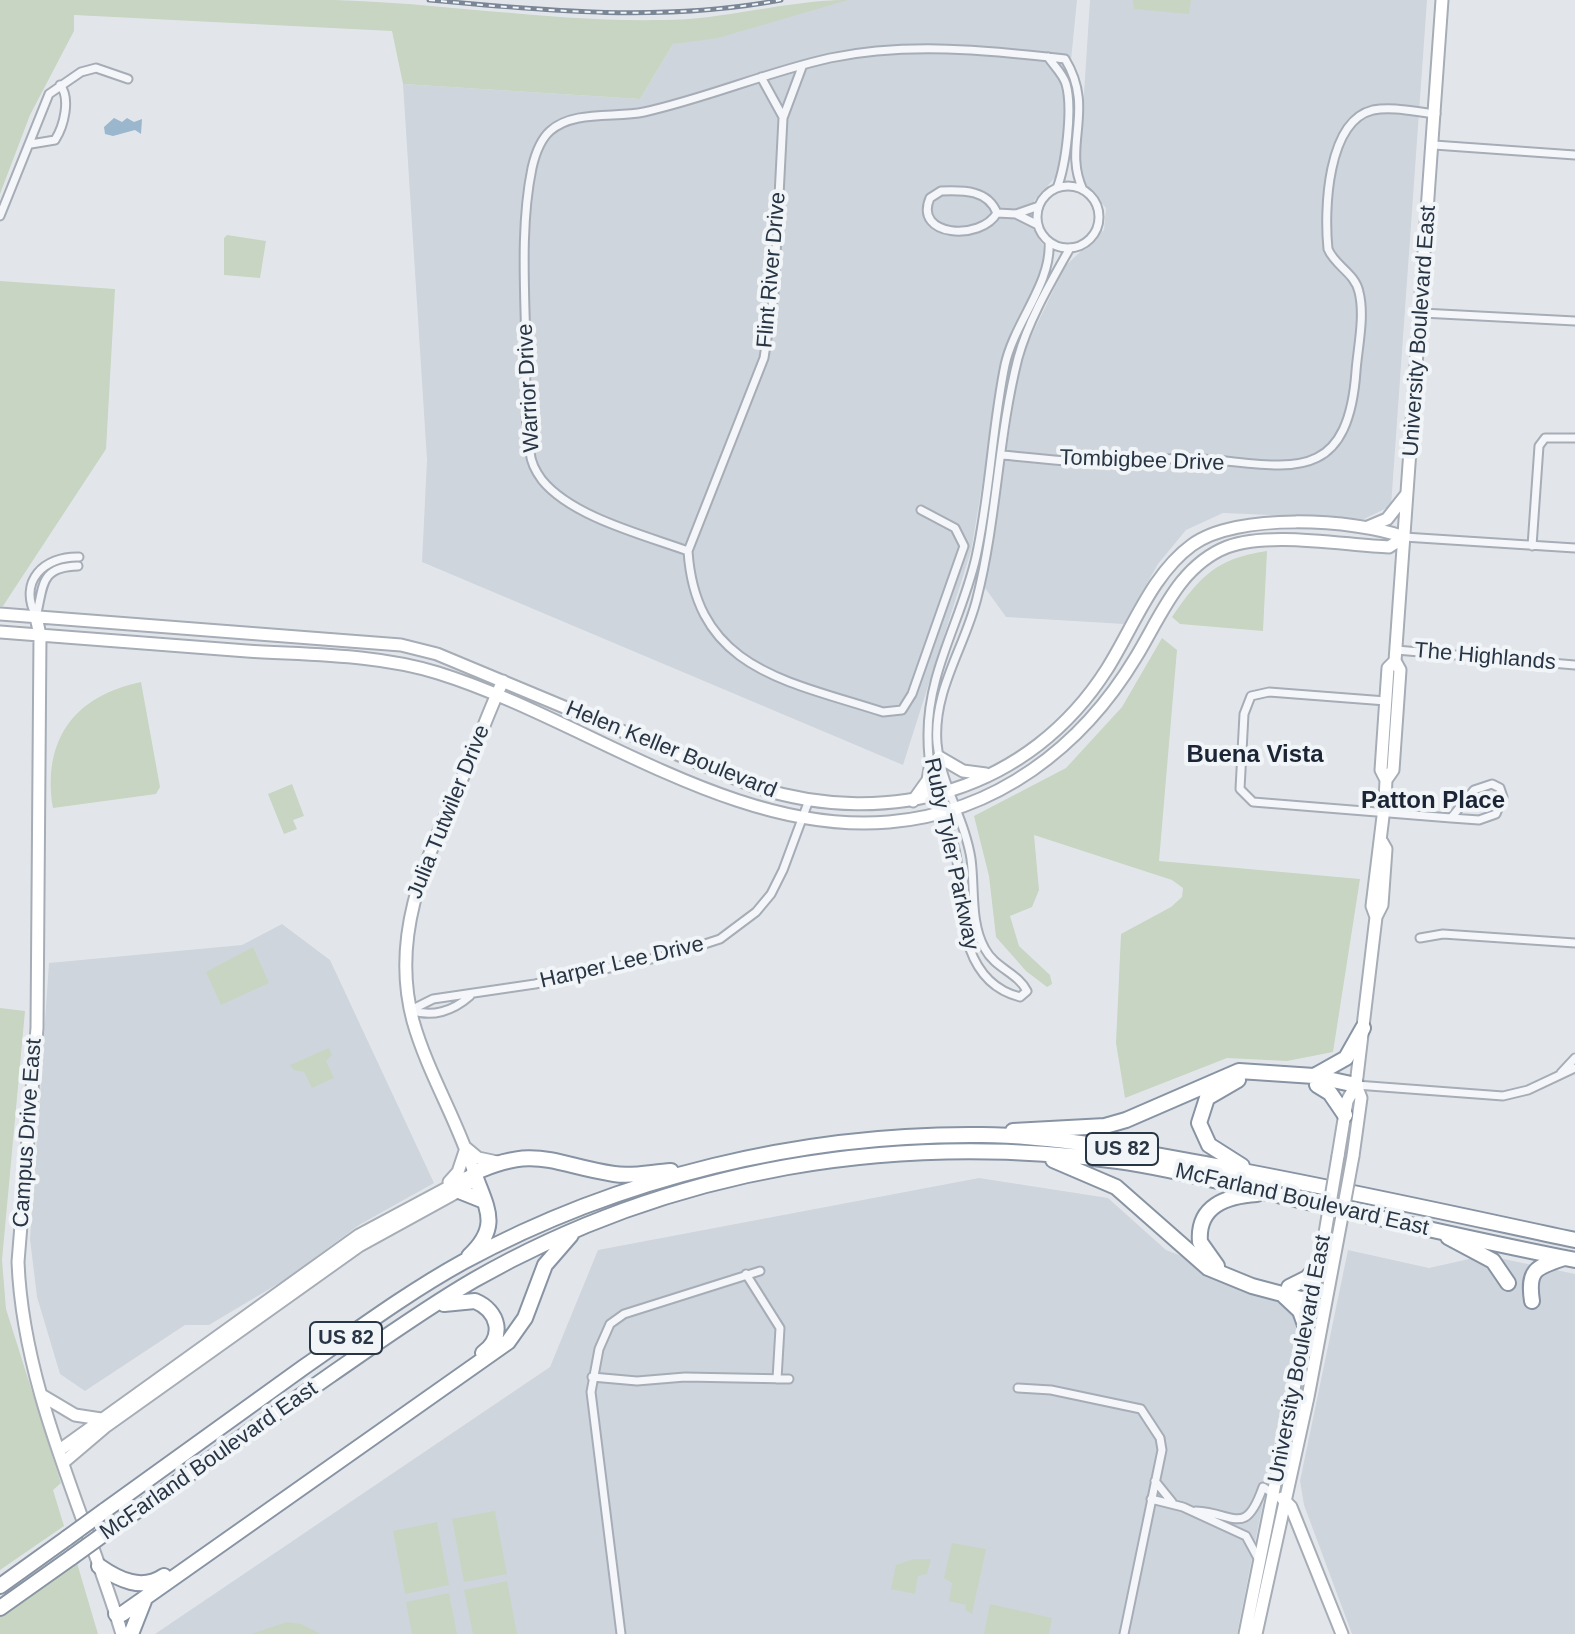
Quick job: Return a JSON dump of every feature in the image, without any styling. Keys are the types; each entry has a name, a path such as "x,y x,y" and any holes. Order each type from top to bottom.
{"highway":[{"path":"1257,1173 1227,1159 1205,1141 1199,1123 1204,1103 1224,1086 1244,1079 1315,1080 1346,1058 1363,1028"},
{"path":"985,1135 1105,1126 1126,1120 1212,1080 1239,1071 1258,1069 1356,1085"},
{"path":"1315,1080 1330,1093 1345,1115"},
{"name":"McFarland Boulevard East","path":"2,1584 399,1300 464,1261 572,1211 699,1169 879,1140 985,1135 1133,1150 1575,1240"},
{"name":"McFarland Boulevard East","path":"0,1608 429,1308 486,1274 576,1230 695,1189 791,1166 890,1152 1029,1152 1135,1164 1570,1259"},
{"path":"1029,1152 1073,1166 1116,1187 1208,1268 1285,1290 1300,1311 1305,1325"},
{"path":"464,1261 488,1233 489,1213 474,1173 497,1162 534,1156 617,1175 699,1169"},
{"path":"459,1191 484,1201"},
{"path":"1269,1193 1242,1196 1216,1204 1204,1218 1200,1242 1209,1259 1219,1267 1285,1290 1301,1299 1311,1297"},
{"path":"1433,1229 1493,1261 1508,1283"},
{"path":"116,1614 122,1614 508,1342 525,1318 545,1265 576,1230"},
{"path":"1532,1301 1529,1280 1533,1273 1570,1259"},
{"path":"1285,1290 1307,1278 1317,1267"},
{"path":"116,1614 156,1581 488,1349 495,1341 495,1319 484,1305 465,1300 429,1308"},
{"path":"99,1566 129,1582 156,1581"},
{"path":"131,1634 146,1597"}],"street":[{"name":"University Boulevard East","path":"1386,780 1393,770 1400,670 1395,655 1422,313 1442,0"},
{"name":"Warrior Drive","path":"688,551 641,535 565,499 550,488 533,465 527,420 525,303 531,171 546,136 569,120 644,111 829,58 897,50 956,49 1048,57 1065,59 1079,85 1076,168 1083,190"},
{"path":"997,213 1016,214 1039,206 1057,188 1064,162 1068,99 1064,79 1048,57"},
{"name":"Flint River Drive","path":"688,551 764,358 774,293 783,118 802,67"},
{"path":"0,216 49,94 81,72 96,68 128,79"},
{"path":"761,77 783,118"},
{"path":"31,144 55,140 60,132 66,99 60,85"},
{"name":"Tombigbee Drive","path":"990,454 1125,464 1183,458 1274,466 1306,462 1329,450 1348,427 1354,408 1361,302 1354,280 1332,259 1328,249 1336,145 1349,124 1370,111 1436,114"},
{"path":"1434,145 1575,155"},
{"path":"1016,214 1038,225 1049,242 1070,248 1087,242 1097,228 1098,209 1083,190 1057,188"},
{"path":"954,191 982,194 993,204 997,213 985,228 959,230 933,224 926,209 935,194 954,191"},
{"path":"1038,225 1039,206"},
{"name":"Ruby Tyler Parkway","path":"943,794 956,808 971,857 977,926 985,951 1003,971 1022,982 1027,991 1020,997 1002,990 981,970 967,947 957,861 941,812 943,794 935,760 931,695 976,554 1006,362 1017,328 1049,266 1049,242"},
{"name":"Ruby Tyler Parkway","path":"935,760 942,692 977,598 1015,374 1025,337 1070,248"},
{"path":"1422,313 1575,321"},
{"path":"1532,546 1538,456 1542,442 1554,436 1575,438"},
{"path":"1367,528 1387,519 1408,491"},
{"path":"688,551 696,601 704,618 727,648 767,673 893,713 902,710 912,694 964,546 955,528 921,510"},
{"name":"Helen Keller Boulevard","path":"0,614 390,643 437,654 756,787 809,800 863,805 913,801 943,794 990,775 1043,741 1077,709 1106,671 1164,572 1193,544 1226,528 1256,522 1367,528 1404,537"},
{"path":"1404,537 1575,548"},
{"name":"Helen Keller Boulevard","path":"0,632 388,662 440,674 747,803 803,818 841,823 888,822 956,808 1002,789 1045,763 1081,731 1112,695 1180,583 1202,560 1231,546 1248,542 1389,547 1404,537"},
{"path":"36,617 30,602 39,570 54,558 79,557"},
{"path":"36,617 45,579 60,567 78,566"},
{"name":"Campus Drive East","path":"36,617 40,635 37,1028 18,1262 22,1313 43,1396 122,1634"},
{"name":"University Boulevard East","path":"1256,1634 1305,1325 1324,1239 1347,1101 1356,1085 1376,917 1372,906 1376,850 1382,842 1386,780 1381,770 1388,668 1395,655"},
{"name":"The Highlands","path":"1395,655 1575,665"},
{"name":"Julia Tutwiler Drive","path":"474,1173 466,1147 424,1052 411,1010 405,955 414,894 503,681"},
{"path":"1386,701 1269,692 1255,694 1244,714 1240,789 1248,799 1281,805 1384,813 1451,818 1479,820 1496,814 1503,797 1500,788 1492,784 1474,790 1451,818"},
{"path":"913,801 928,780 935,760 963,771 990,775"},
{"name":"Harper Lee Drive","path":"411,1010 433,999 470,996 674,954 720,939 756,912 771,894 809,800"},
{"path":"957,861 971,857"},
{"path":"964,928 977,926"},
{"path":"1420,938 1443,934 1575,943"},
{"name":"Harper Lee Drive","path":"411,1010 423,1014 457,1008 470,996"},
{"path":"1559,1075 1575,1058"},
{"path":"1356,1085 1503,1096 1528,1090 1575,1068"},
{"name":"University Boulevard East","path":"1245,1634 1338,1243 1361,1098 1356,1085"},
{"path":"442,1189 458,1172 466,1147 478,1158 497,1162"},
{"path":"63,1455 101,1419 359,1235 474,1173"},
{"path":"63,1455 359,1246 459,1191 472,1181 474,1173"},
{"path":"621,1634 592,1407 592,1377 599,1349 616,1318 685,1292 760,1271"},
{"path":"746,1274 780,1328 777,1379"},
{"path":"592,1377 637,1381 685,1377 789,1379"},
{"path":"1018,1388 1051,1390 1141,1409 1160,1438 1155,1481 1124,1634"},
{"path":"43,1396 75,1415 101,1419"},
{"path":"1155,1481 1174,1504"},
{"path":"1192,1511 1236,1522 1256,1507 1263,1487 1280,1497 1291,1507 1342,1634"},
{"path":"1151,1499 1192,1511 1246,1536 1260,1563"}],"shaded area":[{"path":"836,0 1077,0 1060,172 1034,201 1033,229 1043,245 1046,262 1005,351 971,551 903,765 422,562 427,460 403,84 640,99 673,44"},
{"path":"1090,0 1427,0 1391,506 1364,519 1223,513 1186,530 1158,564 1124,624 1006,617 985,588 1018,375 1027,345 1065,266 1104,230 1106,208 1083,182 1079,172"},
{"path":"282,924 330,960 434,1183 359,1225 286,1279 209,1325 185,1325 85,1391 60,1374 37,1297 30,1239 49,963 242,945"},
{"path":"979,1178 1108,1198 1166,1250 1252,1284 1288,1304 1298,1325 1237,1634 155,1634 550,1367 598,1250"},
{"path":"1348,1250 1429,1268 1469,1259 1499,1258 1575,1274 1575,1634 1352,1634 1304,1505 1300,1481"}],"green space":[{"path":"0,0 334,0 580,18 662,20 848,0 718,38 673,44 640,99 403,84 392,31 74,15 74,31 30,115 0,194"},
{"path":"1133,0 1191,0 1189,14 1134,9"},
{"path":"227,235 266,241 260,278 224,275 224,238"},
{"path":"0,281 115,289 106,449 3,606 0,606"},
{"path":"1267,551 1263,631 1180,624 1172,617 1211,571 1235,558"},
{"path":"1162,638 1177,650 1159,861 1360,879 1333,1052 1287,1061 1227,1058 1125,1098 1116,1043 1121,934 1171,907 1182,897 1183,888 1172,880 1034,835 1039,890 1032,907 1010,916 1019,946 1050,975 1052,984 1047,987 1026,971 996,937 989,876 974,816 1066,768 1122,707"},
{"path":"141,682 160,787 156,794 53,808 53,762 58,742 68,725 97,698"},
{"path":"292,784 304,816 293,820 297,829 284,834 268,794"},
{"path":"253,947 269,983 221,1005 206,972"},
{"path":"0,1008 25,1011 2,1260 6,1309 61,1483 53,1490 64,1526 0,1570"},
{"path":"329,1048 332,1055 326,1061 334,1078 312,1088 304,1072 294,1070 290,1065"},
{"path":"495,1511 507,1574 464,1582 452,1519"},
{"path":"437,1522 449,1585 405,1594 393,1531"},
{"path":"952,1543 986,1549 972,1614 965,1610 966,1605 949,1601 952,1583 944,1578"},
{"path":"914,1559 931,1559 927,1574 918,1576 915,1594 891,1589 896,1565"},
{"path":"77,1563 98,1634 0,1634 0,1616"},
{"path":"507,1581 517,1634 473,1634 464,1590"},
{"path":"449,1593 457,1634 412,1634 406,1602"},
{"path":"990,1604 1052,1618 1049,1634 984,1634"},
{"path":"287,1622 301,1624 321,1634 251,1634"}],"water":[{"path":"114,118 122,122 127,118 134,122 142,119 141,134 135,130 113,136 105,134 104,127"}],"railway":[{"path":"429,0 561,11 649,13 737,7 781,0"}],"district":[{"name":"Buena Vista","path":"1255,755"},
{"name":"Patton Place","path":"1433,801"}]}
